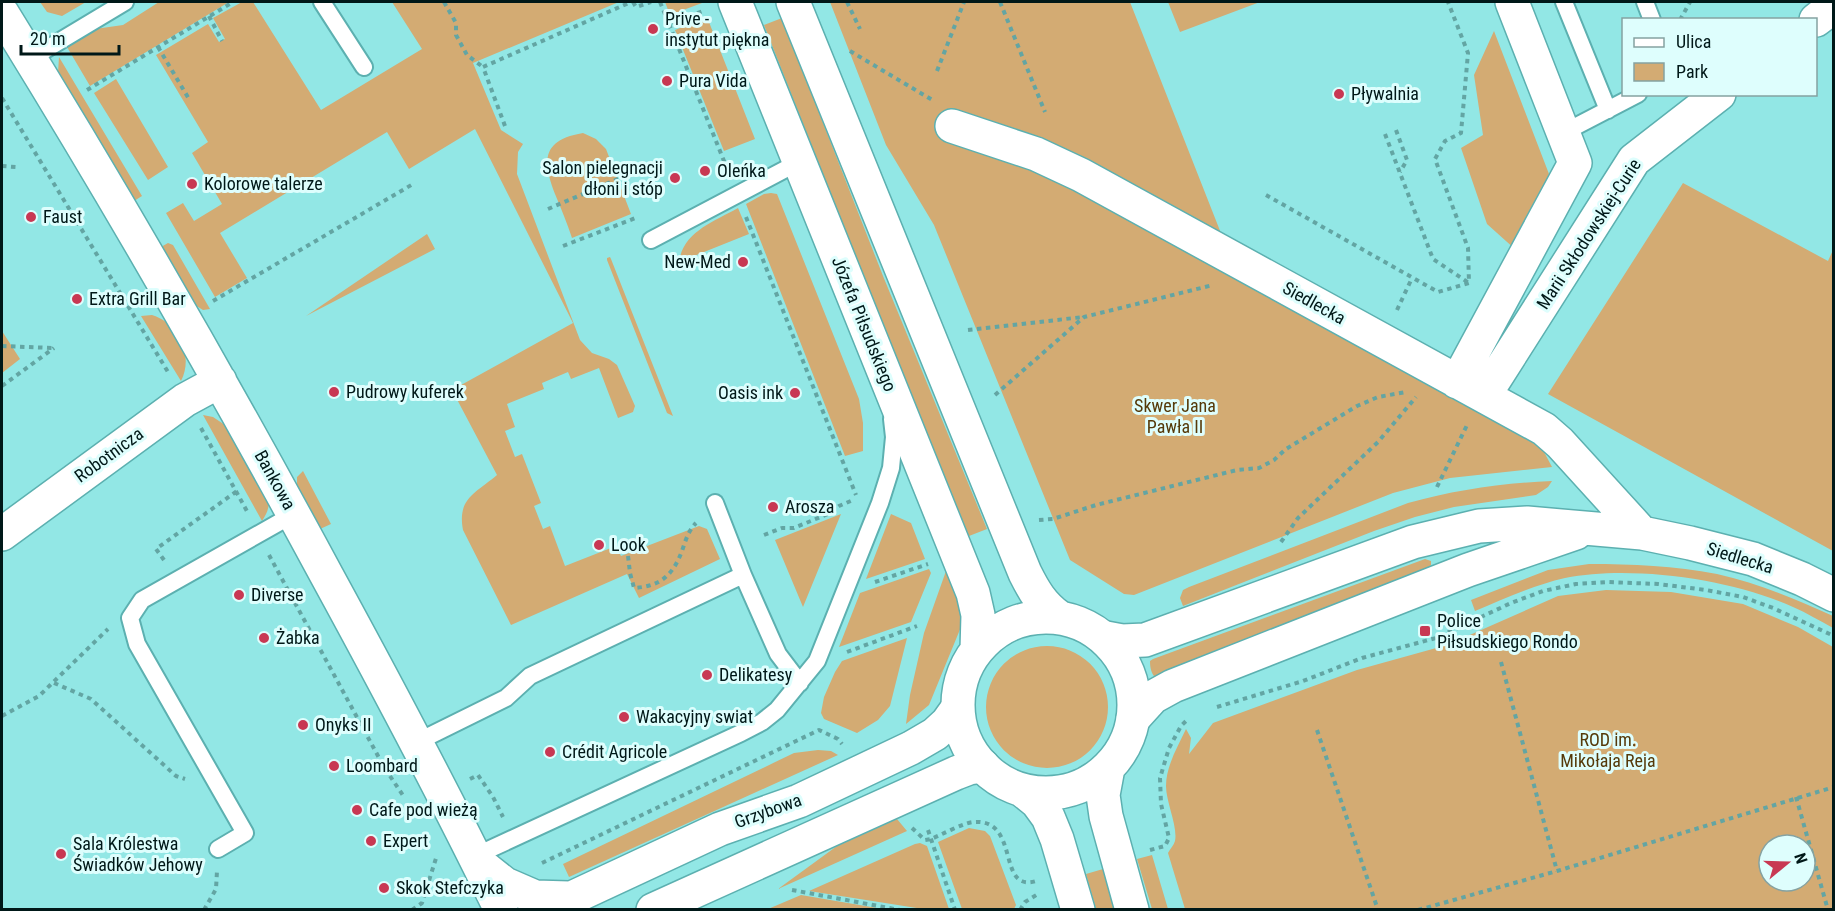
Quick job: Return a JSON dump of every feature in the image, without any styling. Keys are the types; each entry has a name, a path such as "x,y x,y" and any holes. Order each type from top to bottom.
{"street":[{"path":"793,2 1024,573 1038,597 1059,617"},
{"path":"1451,385 1489,324 1575,163 1512,2"},
{"name":"Józefa Piłsudskiego","path":"724,5 799,162 973,593 978,615 977,650"},
{"path":"1817,18 1833,6"},
{"name":"Bankowa","path":"2,13 159,273 220,381 417,742 501,909"},
{"name":"Marii Skłodowskiej-Curie","path":"1451,385 1634,160 1716,96"},
{"name":"Siedlecka","path":"952,126 1036,154 1081,175 1261,274 1451,385 1544,429 1560,443 1642,533"},
{"name":"Robotnicza","path":"2,534 185,400 220,381"},
{"name":"Siedlecka","path":"1106,638 1122,642 1145,640 1413,542 1479,526 1527,523 1642,533 1690,543 1752,559 1803,579 1833,595"},
{"name":"Siedlecka","path":"1133,719 1153,697 1173,686 1468,570 1589,529"},
{"path":"1059,617 1083,624 1106,638 1120,656 1131,680 1134,706 1127,740 1121,753 1108,768 1091,781 1069,790 1046,793 1023,790 1002,781 982,766 965,741 957,709 962,674 977,650 994,633 1024,618 1059,617"},
{"name":"Grzybowa","path":"477,859 506,884 557,904 720,829 799,801 910,748 934,734 947,723 957,709"},
{"path":"653,909 956,773 982,766"},
{"path":"1108,768 1103,795 1106,816 1132,909"},
{"path":"1023,790 1048,817 1057,838 1078,909"}],"lane":[{"path":"30,59 125,2"},
{"path":"322,2 364,67"},
{"path":"1564,2 1608,110"},
{"path":"1645,2 1651,18"},
{"path":"1558,119 1608,110 1634,96"},
{"path":"651,240 799,162"},
{"path":"477,859 762,722 777,710 818,661 880,503 891,468 894,437 885,377"},
{"path":"715,503 743,575 778,654 800,682"},
{"path":"218,849 245,833 137,644 130,618 142,600 294,514"},
{"path":"417,742 506,698 530,676 743,575"}],"path":[{"path":"87,90 233,2"},
{"path":"444,2 456,23 456,35 467,55 483,67 505,126"},
{"path":"483,67 632,2 636,7 651,2"},
{"path":"660,2 857,498"},
{"path":"847,2 860,29"},
{"path":"937,71 964,2"},
{"path":"1448,2 1468,53 1461,133 1445,141 1435,159 1468,248 1469,283 1489,324"},
{"path":"1681,18 1690,2"},
{"path":"1000,3 1045,112"},
{"path":"669,24 724,5"},
{"path":"208,16 222,41"},
{"path":"842,46 934,101 952,126"},
{"path":"158,47 189,99"},
{"path":"2,98 164,366"},
{"path":"1396,130 1407,160 1400,172"},
{"path":"1385,134 1433,259 1469,283"},
{"path":"2,166 16,167"},
{"path":"548,209 625,176"},
{"path":"212,302 413,184"},
{"path":"1266,195 1438,292 1469,283"},
{"path":"562,246 641,216"},
{"path":"968,330 1084,317 1261,274"},
{"path":"1395,314 1412,278"},
{"path":"995,395 1084,317"},
{"path":"2,346 54,348 2,386"},
{"path":"1437,488 1469,421 1451,385"},
{"path":"1038,520 1053,519 1237,470 1259,468 1357,406 1378,397 1451,385"},
{"path":"1281,542 1298,518 1378,442 1451,385"},
{"path":"198,421 384,767"},
{"path":"178,580 156,549 237,491"},
{"path":"764,535 782,528 794,528 862,496"},
{"path":"627,547 634,588 647,587 664,579 677,564 690,529 715,503"},
{"path":"873,582 934,562"},
{"path":"1210,709 1303,681 1362,658 1436,638 1510,603 1544,591 1576,584 1607,582 1658,584 1743,597 1773,608 1833,636"},
{"path":"2,716 39,696 107,630 130,618"},
{"path":"840,654 917,626"},
{"path":"1502,662 1557,871"},
{"path":"54,683 91,699 176,776 224,795"},
{"path":"1147,851 1163,847 1168,842 1169,832 1161,804 1160,778 1169,748 1181,726 1193,715"},
{"path":"550,859 819,730 838,739"},
{"path":"1317,730 1377,909"},
{"path":"461,784 478,775 497,806"},
{"path":"1418,909 1557,871 1833,787"},
{"path":"1796,798 1828,909"},
{"path":"909,825 925,840 973,821 982,822 1001,834 1012,870 1018,879 1029,884 1042,880"},
{"path":"928,830 955,909"},
{"path":"204,909 216,890 218,849"},
{"path":"412,909 422,903 437,854"},
{"path":"792,890 900,909"},
{"path":"1020,909 1025,902 1038,893"}],"green space":[{"path":"40,2 86,2 62,16 47,12"},
{"path":"159,2 229,2 90,86 67,47 95,29 123,25"},
{"path":"242,2 253,2 321,110 422,49 392,2 619,2 473,63 501,130 523,144 518,152 517,174 580,340 592,353 609,359 617,365 635,406 633,412 618,418 599,368 571,379 568,372 542,383 544,389 507,404 515,427 505,431 515,457 522,454 541,503 534,506 543,529 550,526 565,566 616,546 621,556 699,526 707,529 720,559 639,598 627,574 511,625 463,530 463,510 466,503 475,492 497,475 452,390 573,323 475,129 409,169 387,132 220,233 247,278 215,297 166,213 183,203 194,221 222,204 192,153 208,142 156,55 208,24 219,42 225,39 213,18"},
{"path":"665,2 701,2 702,3 670,15"},
{"name":"Skwer Jana Pawła II","path":"830,2 1130,2 1239,279 1535,444 1543,450 1552,467 1450,478 1393,493 1134,595 1124,594 1070,560 934,225 886,145"},
{"path":"1168,2 1260,2 1180,32"},
{"path":"707,17 755,139 724,151 675,30"},
{"path":"782,18 883,276 987,529 969,536 764,25"},
{"path":"1494,31 1549,174 1516,250 1487,224 1461,148 1483,135 1474,75"},
{"path":"59,57 142,196 134,201 58,73"},
{"path":"116,79 168,167 148,180 94,93"},
{"path":"583,133 596,139 606,149 631,214 572,238 551,182 547,162 553,146 569,136"},
{"path":"1683,183 1828,261 1833,250 1833,551 1548,394"},
{"path":"764,194 777,194 859,399 863,423 863,451 845,456 746,204"},
{"path":"738,208 749,234 679,262 686,243 693,235 709,223"},
{"path":"427,234 435,249 306,316"},
{"path":"168,243 173,245 210,309 203,310 195,305 161,247"},
{"path":"610,257 673,416 667,413 607,260"},
{"path":"152,315 170,325 185,351 185,371 181,381 141,316"},
{"path":"2,331 20,359 2,373"},
{"path":"203,415 213,417 231,429 268,495 268,509 262,521"},
{"path":"303,471 331,524 320,529 297,487 297,477"},
{"path":"1552,481 1548,487 1536,495 1454,507 1415,517 1183,606 1180,598 1183,590 1189,587 1408,503 1479,488"},
{"path":"841,514 803,607 775,540"},
{"path":"891,514 911,523 925,559 866,579"},
{"path":"1425,559 1431,561 1428,568 1161,676 1155,677 1152,672 1150,661 1153,659"},
{"path":"1589,564 1669,567 1717,574 1776,592 1833,616 1833,628 1793,607 1741,589 1681,577 1650,574 1591,574 1565,578 1531,588 1475,611 1471,600 1548,570"},
{"path":"929,569 931,573 911,622 839,647 860,593"},
{"path":"946,571 956,596 961,627 929,705 906,724 924,633"},
{"name":"ROD im. Mikołaja Reja","path":"1606,590 1671,592 1743,604 1798,627 1833,647 1833,909 1185,909 1168,853 1175,835 1166,786 1170,764 1186,729 1191,738 1189,754 1213,723 1357,670 1447,645 1558,596"},
{"path":"907,638 890,706 878,720 857,733 824,719 821,713 824,697 842,661"},
{"path":"1047,646 1070,651 1081,656 1090,664 1098,673 1103,684 1108,707 1103,730 1098,741 1090,750 1081,758 1070,763 1047,768 1024,763 1013,758 1004,750 996,741 991,730 986,707 991,684 996,673 1004,664 1013,656 1024,651"},
{"path":"831,751 838,755 569,877 563,864 794,753"},
{"path":"897,819 907,831 778,889 837,846"},
{"path":"969,828 985,831 990,836 1016,905 1014,909 962,909 938,842"},
{"path":"920,843 927,846 949,909 923,909 809,891 915,844"},
{"path":"1152,855 1168,909 1152,909 1137,859"},
{"path":"1103,869 1115,909 1096,909 1086,874"},
{"path":"801,895 883,909 768,909"}],"place":[{"name":"Prive - instytut piękna","path":"653,29"},
{"name":"Pura Vida","path":"667,81"},
{"name":"Pływalnia","path":"1339,94"},
{"name":"Oleńka","path":"705,171"},
{"name":"Salon pielegnacji dłoni i stóp","path":"675,178"},
{"name":"Kolorowe talerze","path":"192,184"},
{"name":"Faust","path":"31,217"},
{"name":"New-Med","path":"743,262"},
{"name":"Extra Grill Bar","path":"77,299"},
{"name":"Pudrowy kuferek","path":"334,392"},
{"name":"Oasis ink","path":"795,393"},
{"name":"Arosza","path":"773,507"},
{"name":"Look","path":"599,545"},
{"name":"Diverse","path":"239,595"},
{"name":"Police Piłsudskiego Rondo","path":"1425,631"},
{"name":"Żabka","path":"264,638"},
{"name":"Delikatesy","path":"707,675"},
{"name":"Wakacyjny swiat","path":"624,717"},
{"name":"Onyks II","path":"303,725"},
{"name":"Crédit Agricole","path":"550,752"},
{"name":"Loombard","path":"334,766"},
{"name":"Cafe pod wieżą","path":"357,810"},
{"name":"Expert","path":"371,841"},
{"name":"Sala Królestwa Świadków Jehowy","path":"61,854"},
{"name":"Skok Stefczyka","path":"384,888"}]}
